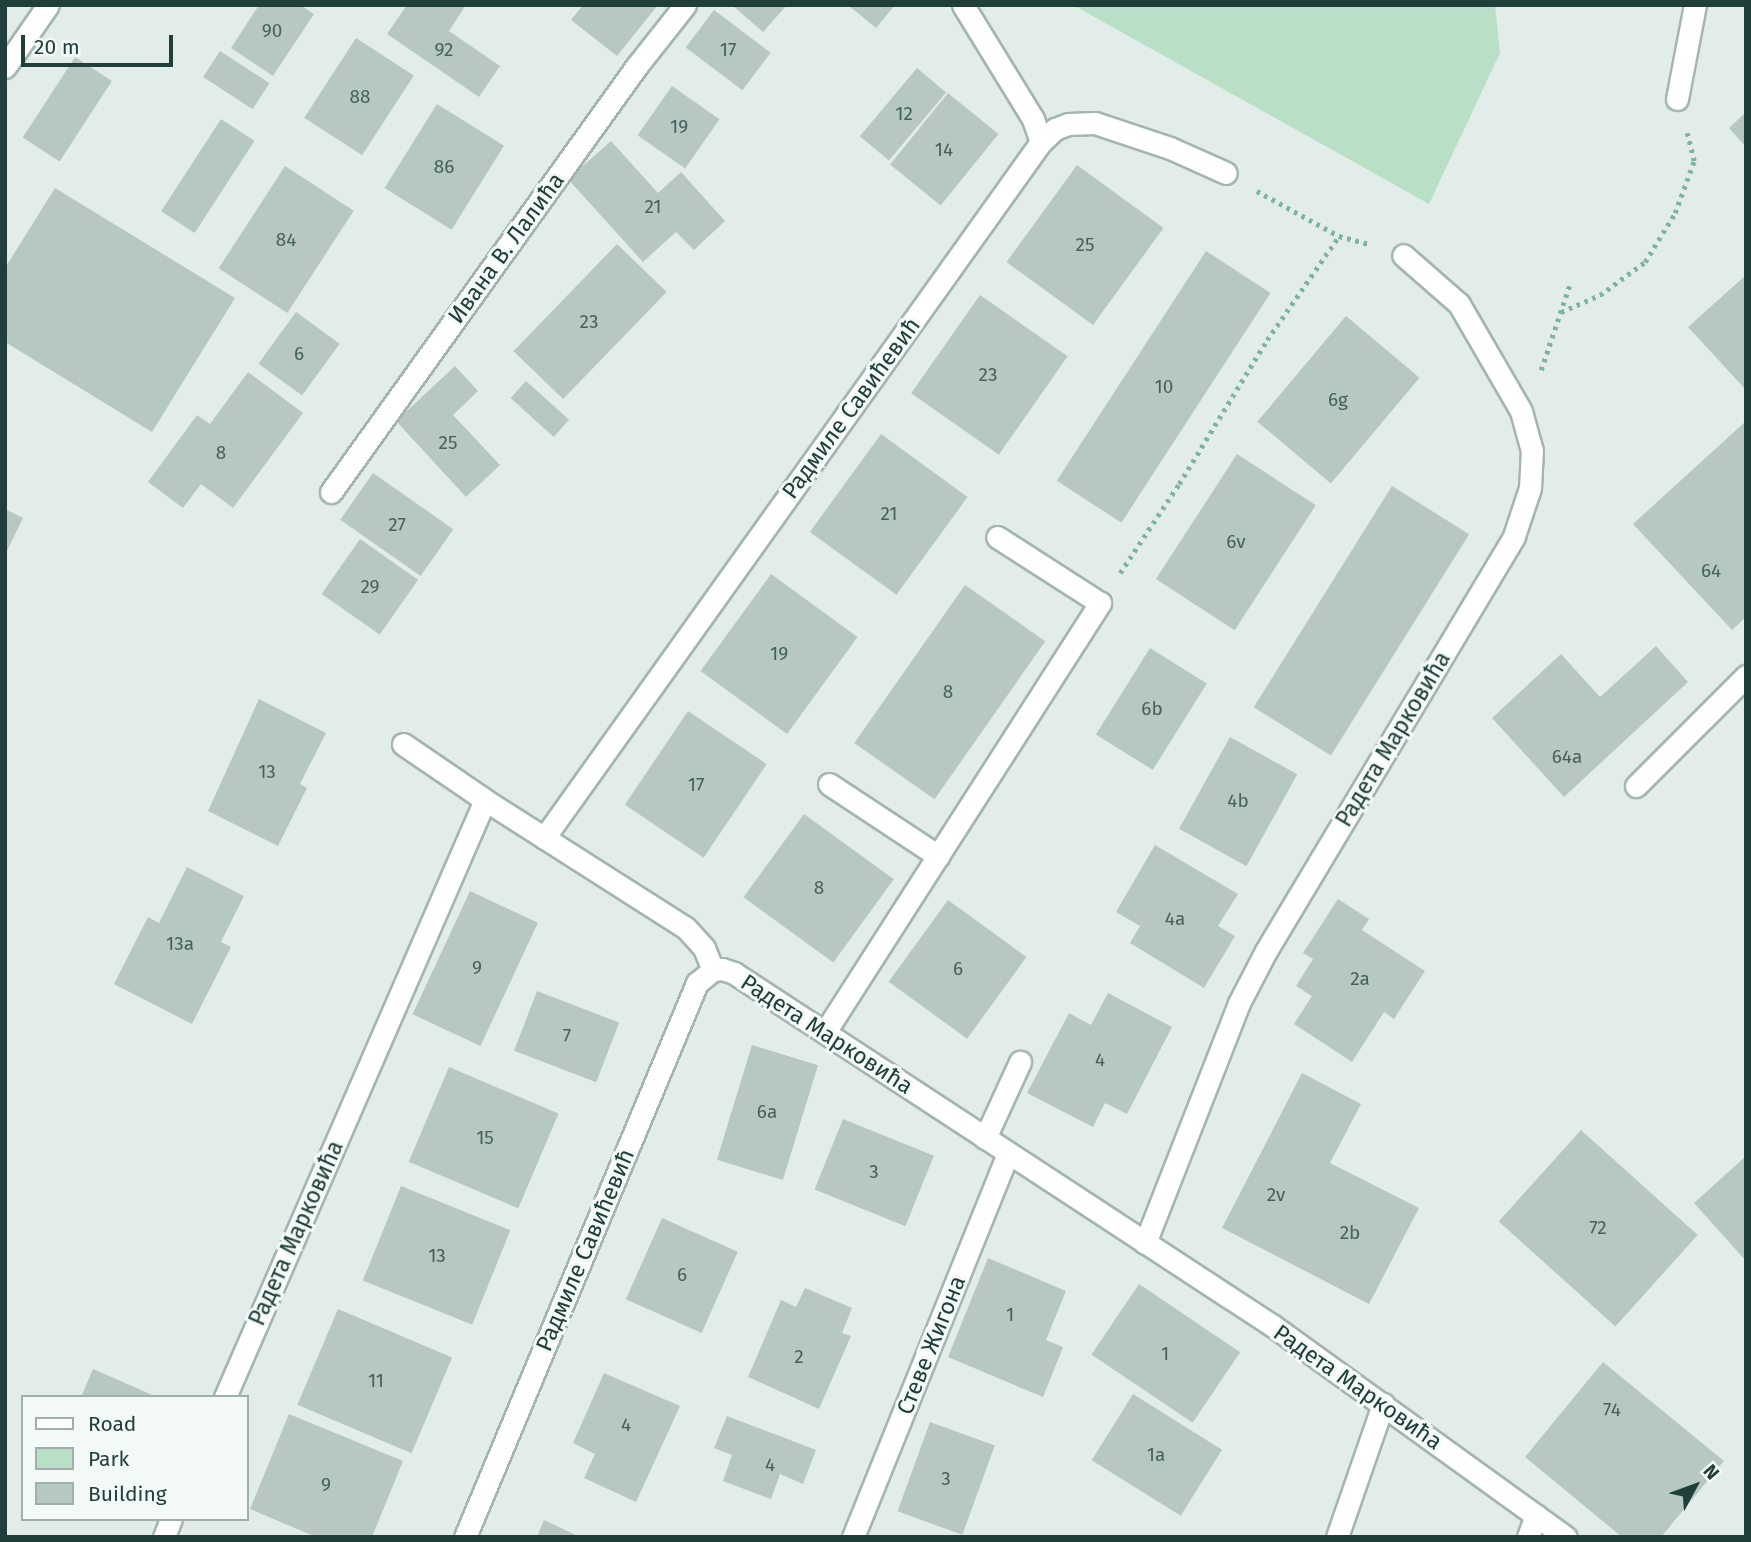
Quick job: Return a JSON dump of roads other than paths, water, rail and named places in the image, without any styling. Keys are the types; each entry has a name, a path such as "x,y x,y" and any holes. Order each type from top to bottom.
{"street":[{"path":"5,67 48,5"},
{"name":"Ивана В. Лалића","path":"331,492 635,67 685,5"},
{"path":"963,5 1032,119 1041,142"},
{"path":"1677,99 1695,5"},
{"name":"Радмиле Савићевић","path":"544,838 1041,142 1055,129 1068,124 1081,121 1096,123 1170,148 1226,173"},
{"name":"Радета Марковића","path":"1145,1243 1239,1003 1266,951 1514,537 1530,488 1532,451 1515,399 1459,304 1403,256"},
{"path":"825,1032 1100,603 997,537"},
{"path":"1636,786 1746,676"},
{"name":"Радета Марковића","path":"403,744 485,800 686,928 696,937 713,970 722,969 734,973 1273,1326 1566,1537"},
{"path":"829,783 938,856"},
{"name":"Радета Марковића","path":"226,1395 485,800"},
{"name":"Радмиле Савићевић","path":"464,1537 697,983 713,970"},
{"path":"985,1138 1020,1062"},
{"name":"Стеве Жигона","path":"853,1537 1008,1153"},
{"path":"1337,1537 1382,1404"},
{"path":"1528,1537 1536,1515"}]}
